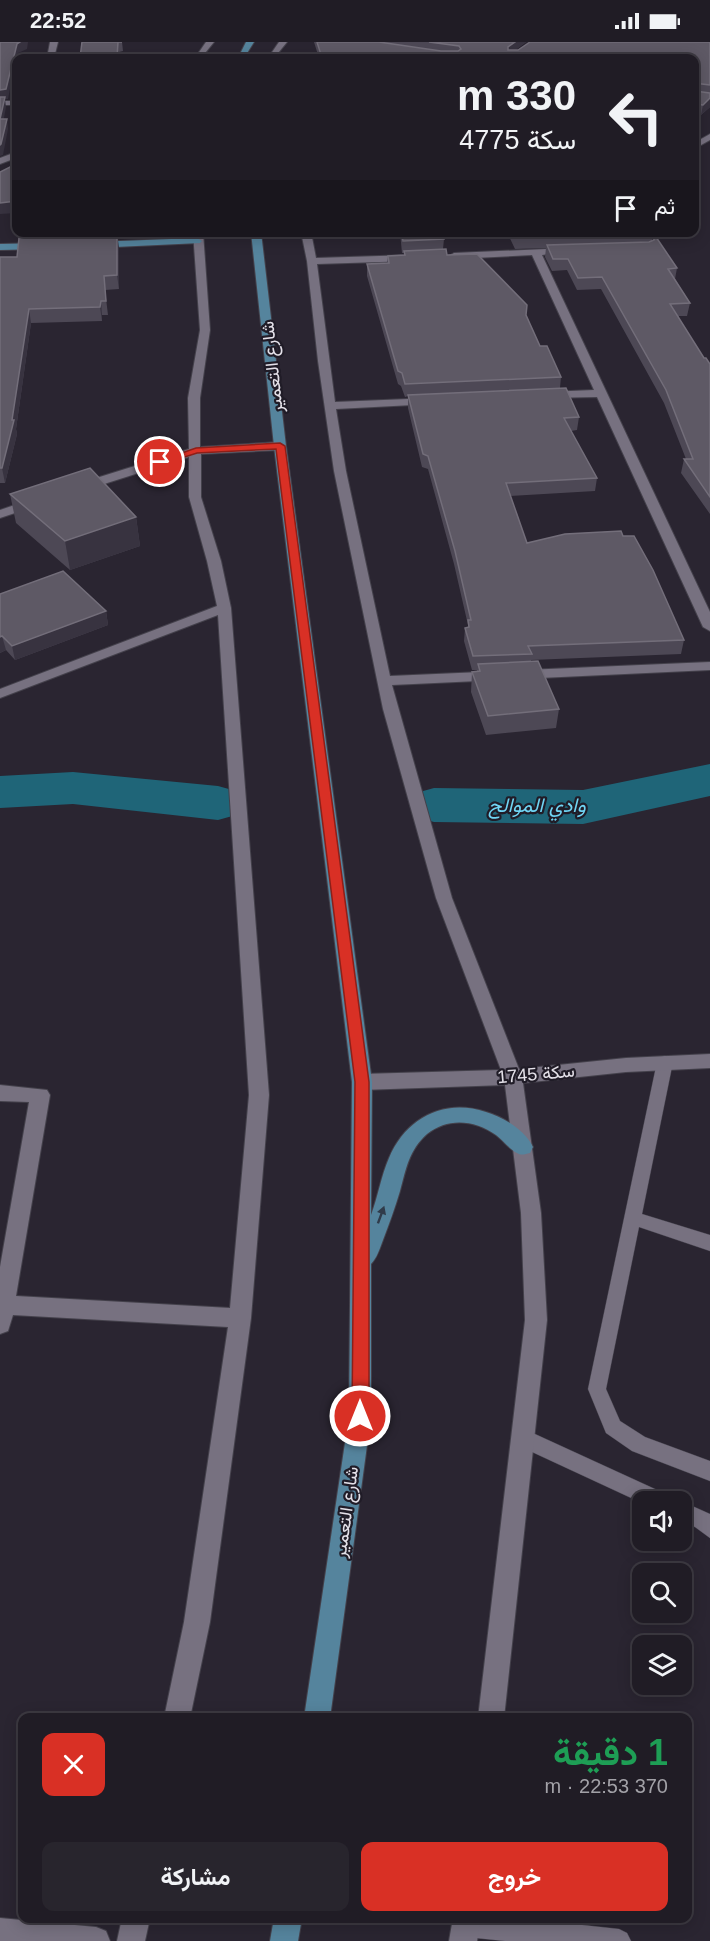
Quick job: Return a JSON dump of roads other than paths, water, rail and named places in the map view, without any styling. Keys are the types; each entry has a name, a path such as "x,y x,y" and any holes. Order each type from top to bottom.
{"main road":[{"path":"84,245 198,237"},
{"name":"شارع التعمير","path":"256,237 280,446 362,1082 360,1416 318,1713"},
{"path":"0,247 60,246"},
{"path":"361,1270 388,1198 400,1155 415,1132 428,1122 447,1114 472,1114 499,1126 523,1147"},
{"path":"284,1941 287,1923"}],"street":[{"path":"178,1713 197,1622 240,1318 259,1095 224,608 214,561 195,497 194,398 205,330 198,237"},
{"path":"307,237 312,261 322,361 340,471 390,709 444,898 513,1077 523,1147 531,1213 536,1320 492,1713"},
{"path":"442,256 558,252"},
{"path":"536,253 710,627"},
{"path":"312,261 418,257"},
{"path":"530,396 601,393"},
{"path":"330,406 448,400"},
{"path":"64,493 196,451 280,446"},
{"path":"0,513 43,500"},
{"path":"0,694 224,608"},
{"path":"384,681 710,666"},
{"name":"سكة 1745","path":"362,1082 513,1077 665,1062 710,1061"},
{"path":"0,1093 40,1095 2,1315 240,1318"},
{"path":"131,1941 135,1923"},
{"path":"0,1932 96,1941"}],"lane":[{"path":"665,1062 597,1389 614,1427 639,1444 710,1471"},
{"path":"633,1218 710,1243"},
{"path":"524,1438 637,1491"},
{"path":"692,1516 702,1520 710,1528"},
{"path":"465,1928 619,1941"}],"waterway":[{"name":"وادي الموالح","path":"434,805 583,807 710,780"},
{"name":"وادي الموالح","path":"0,792 73,788 218,803"}]}
